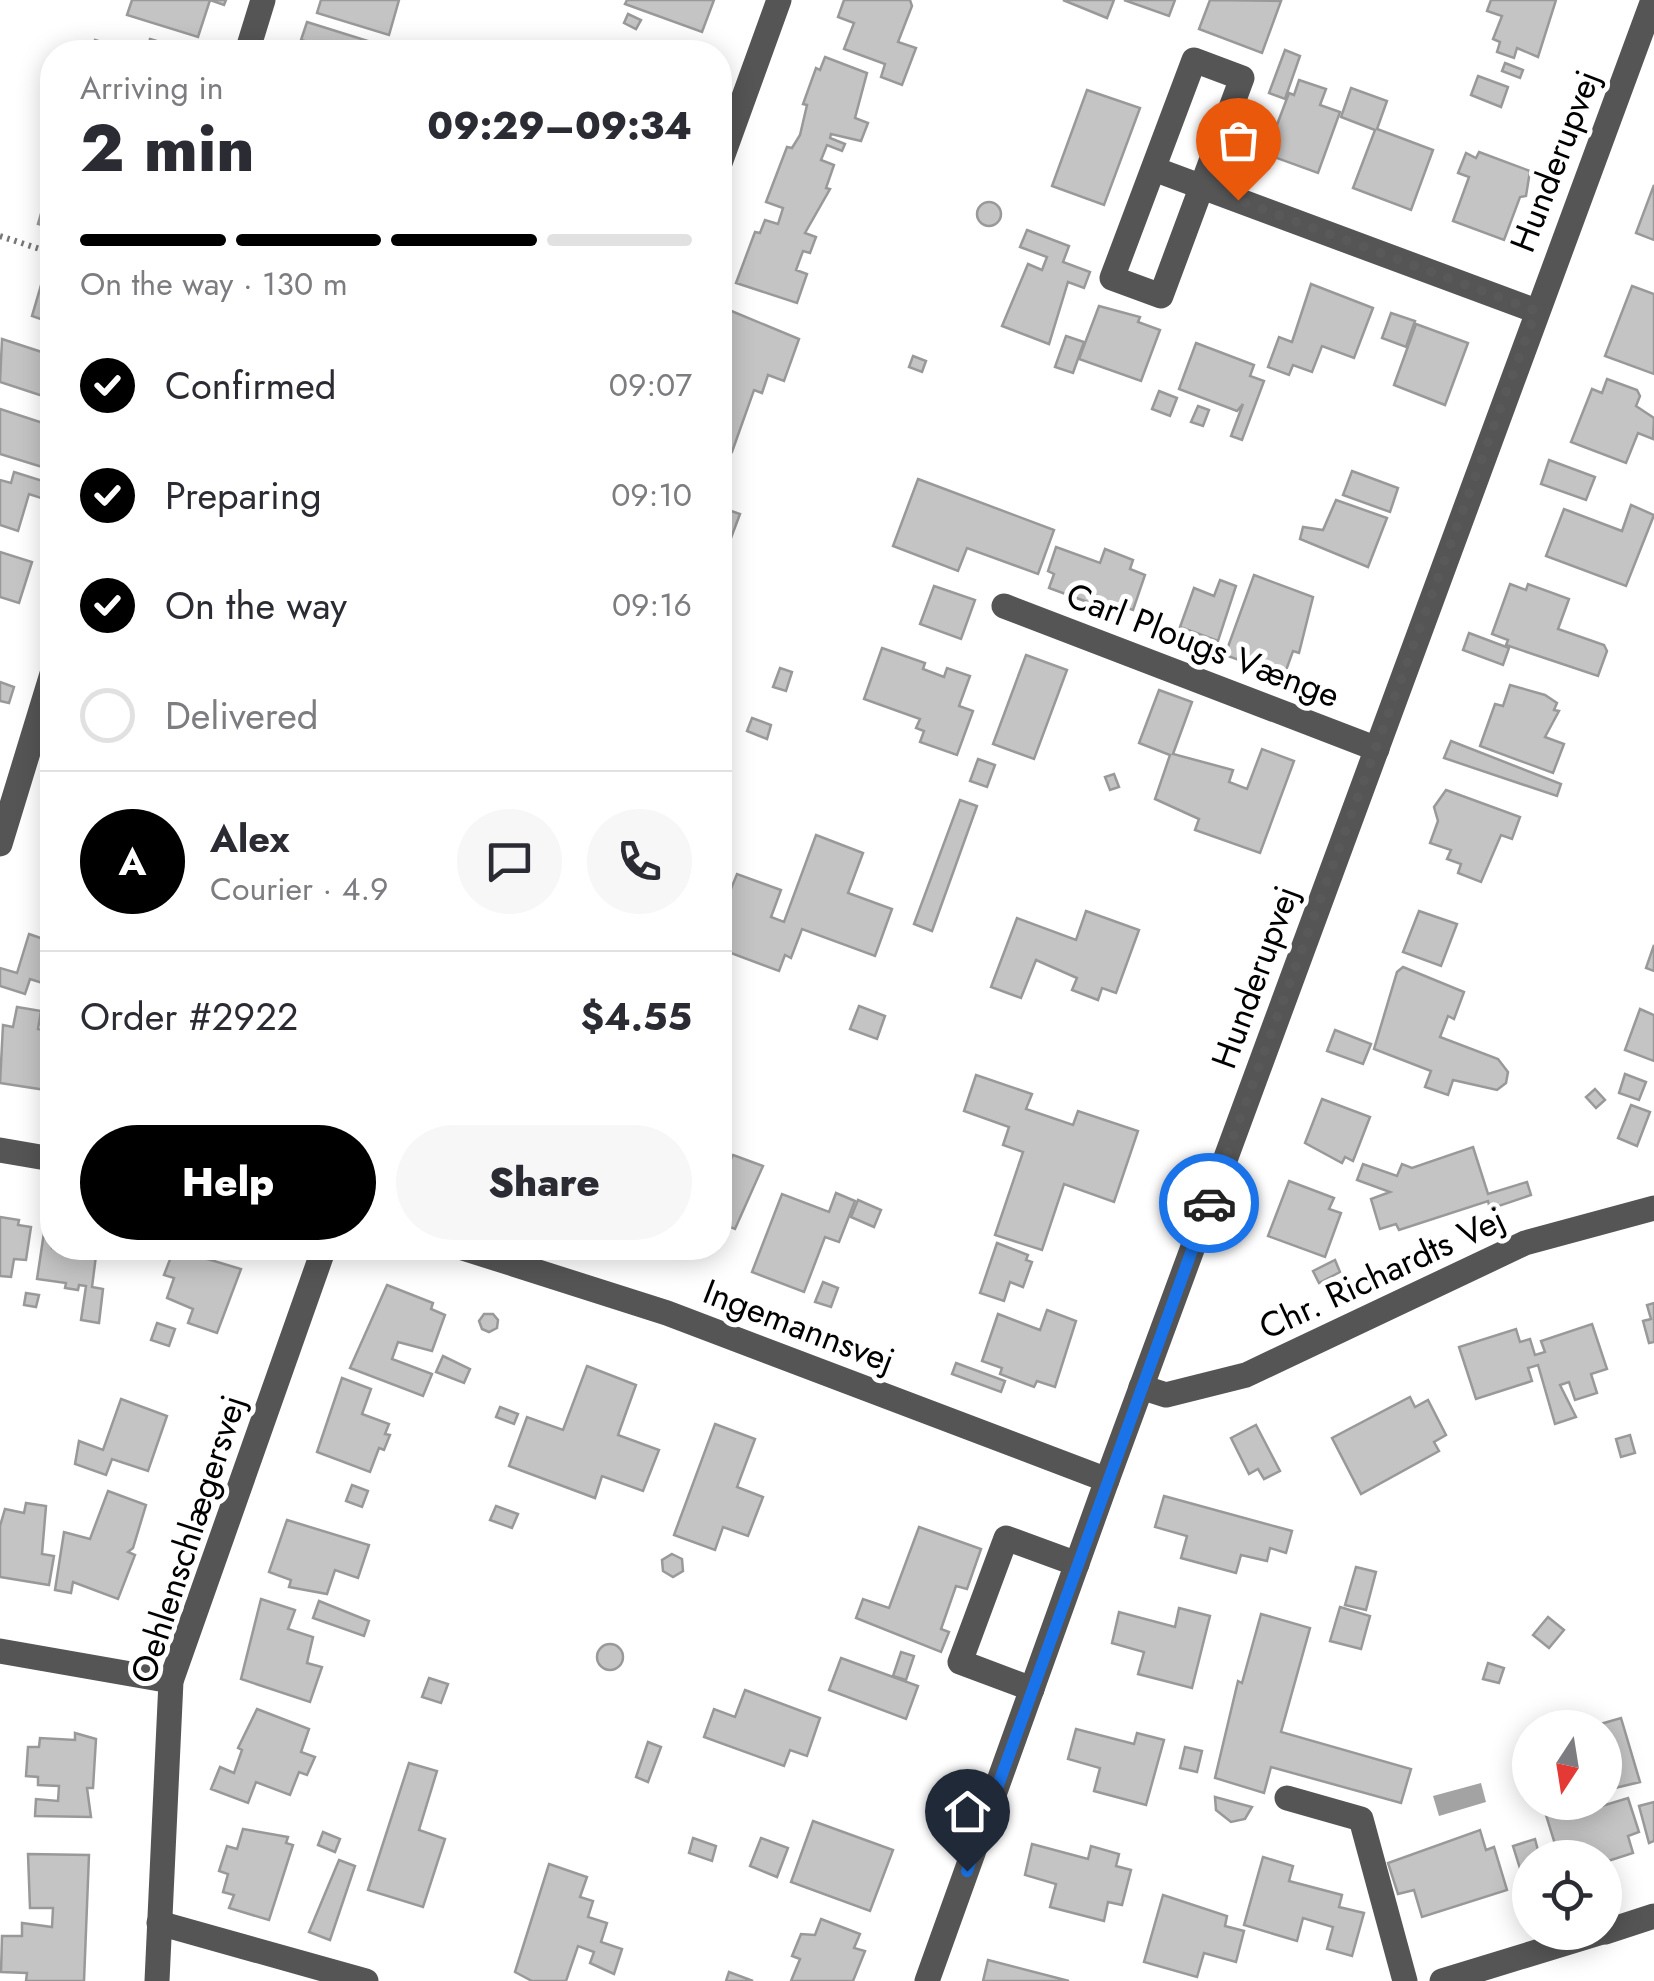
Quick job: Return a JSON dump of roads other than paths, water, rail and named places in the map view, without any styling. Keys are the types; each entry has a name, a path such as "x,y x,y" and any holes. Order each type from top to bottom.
{"street":[{"path":"250,40 263,0"},
{"path":"732,129 779,0"},
{"name":"Hunderupvej","path":"927,1981 1141,1387 1654,0"},
{"path":"1194,60 1242,78 1201,186 1160,296 1112,278 1194,60"},
{"path":"1154,168 1536,311"},
{"name":"Carl Plougs Vænge","path":"1004,606 1377,749"},
{"path":"0,844 40,713"},
{"path":"0,1150 40,1156"},
{"name":"Chr. Richardts Vej","path":"1141,1387 1166,1395 1246,1375 1525,1244 1654,1208"},
{"name":"Oehlenschlægersvej","path":"156,1981 171,1682 320,1260"},
{"name":"Ingemannsvej","path":"500,1260 667,1314 1107,1480"},
{"path":"1032,1689 960,1662 1006,1538 1077,1564"},
{"path":"0,1652 171,1682"},
{"path":"1287,1798 1362,1819 1405,1981"},
{"path":"1622,1926 1654,1916"},
{"path":"160,1923 366,1981"},
{"path":"1442,1981 1514,1970 1561,1950"}]}
